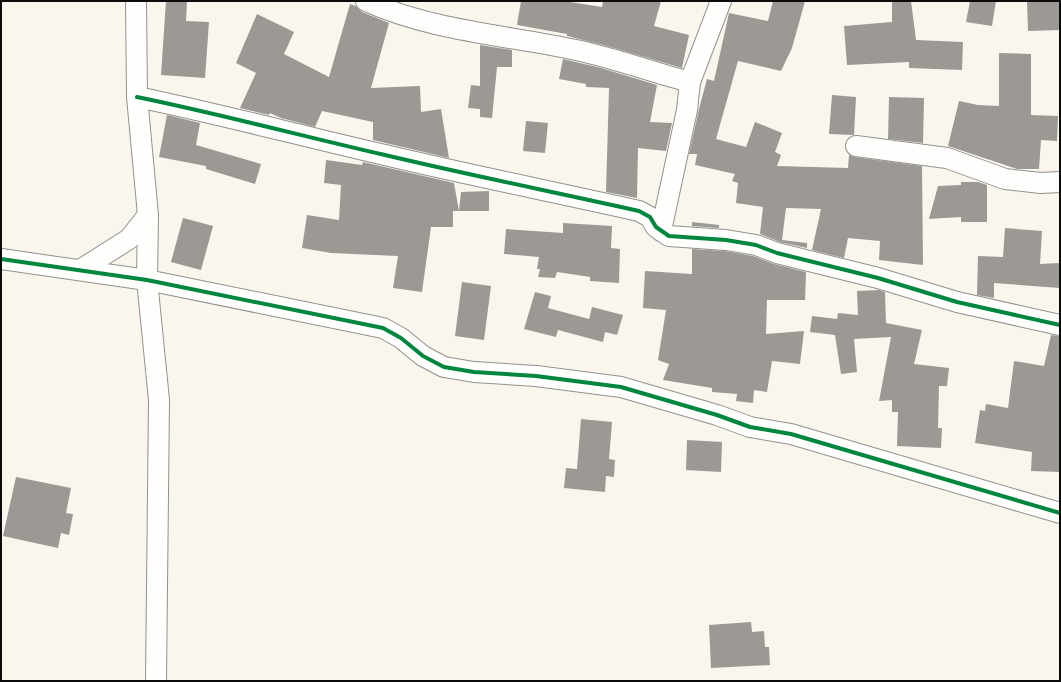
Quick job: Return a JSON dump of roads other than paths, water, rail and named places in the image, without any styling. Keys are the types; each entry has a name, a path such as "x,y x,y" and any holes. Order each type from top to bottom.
{"street":[{"path":"136,1 137,97 148,215 147,280 159,400 156,681"},
{"path":"366,1 383,9 441,26 577,50 690,82"},
{"path":"661,230 687,110 690,82 721,1"},
{"path":"137,97 201,110 240,122 419,163 639,211 650,217 656,227 669,236 726,240 756,244 777,253 878,278 958,302 1060,325"},
{"path":"856,146 947,158 1005,179 1041,183 1060,182"},
{"path":"80,270 129,239 148,215"},
{"path":"1,259 147,280 383,328 401,338 423,356 444,367 474,372 536,376 621,387 717,415 750,427 790,434 1060,513"}]}
